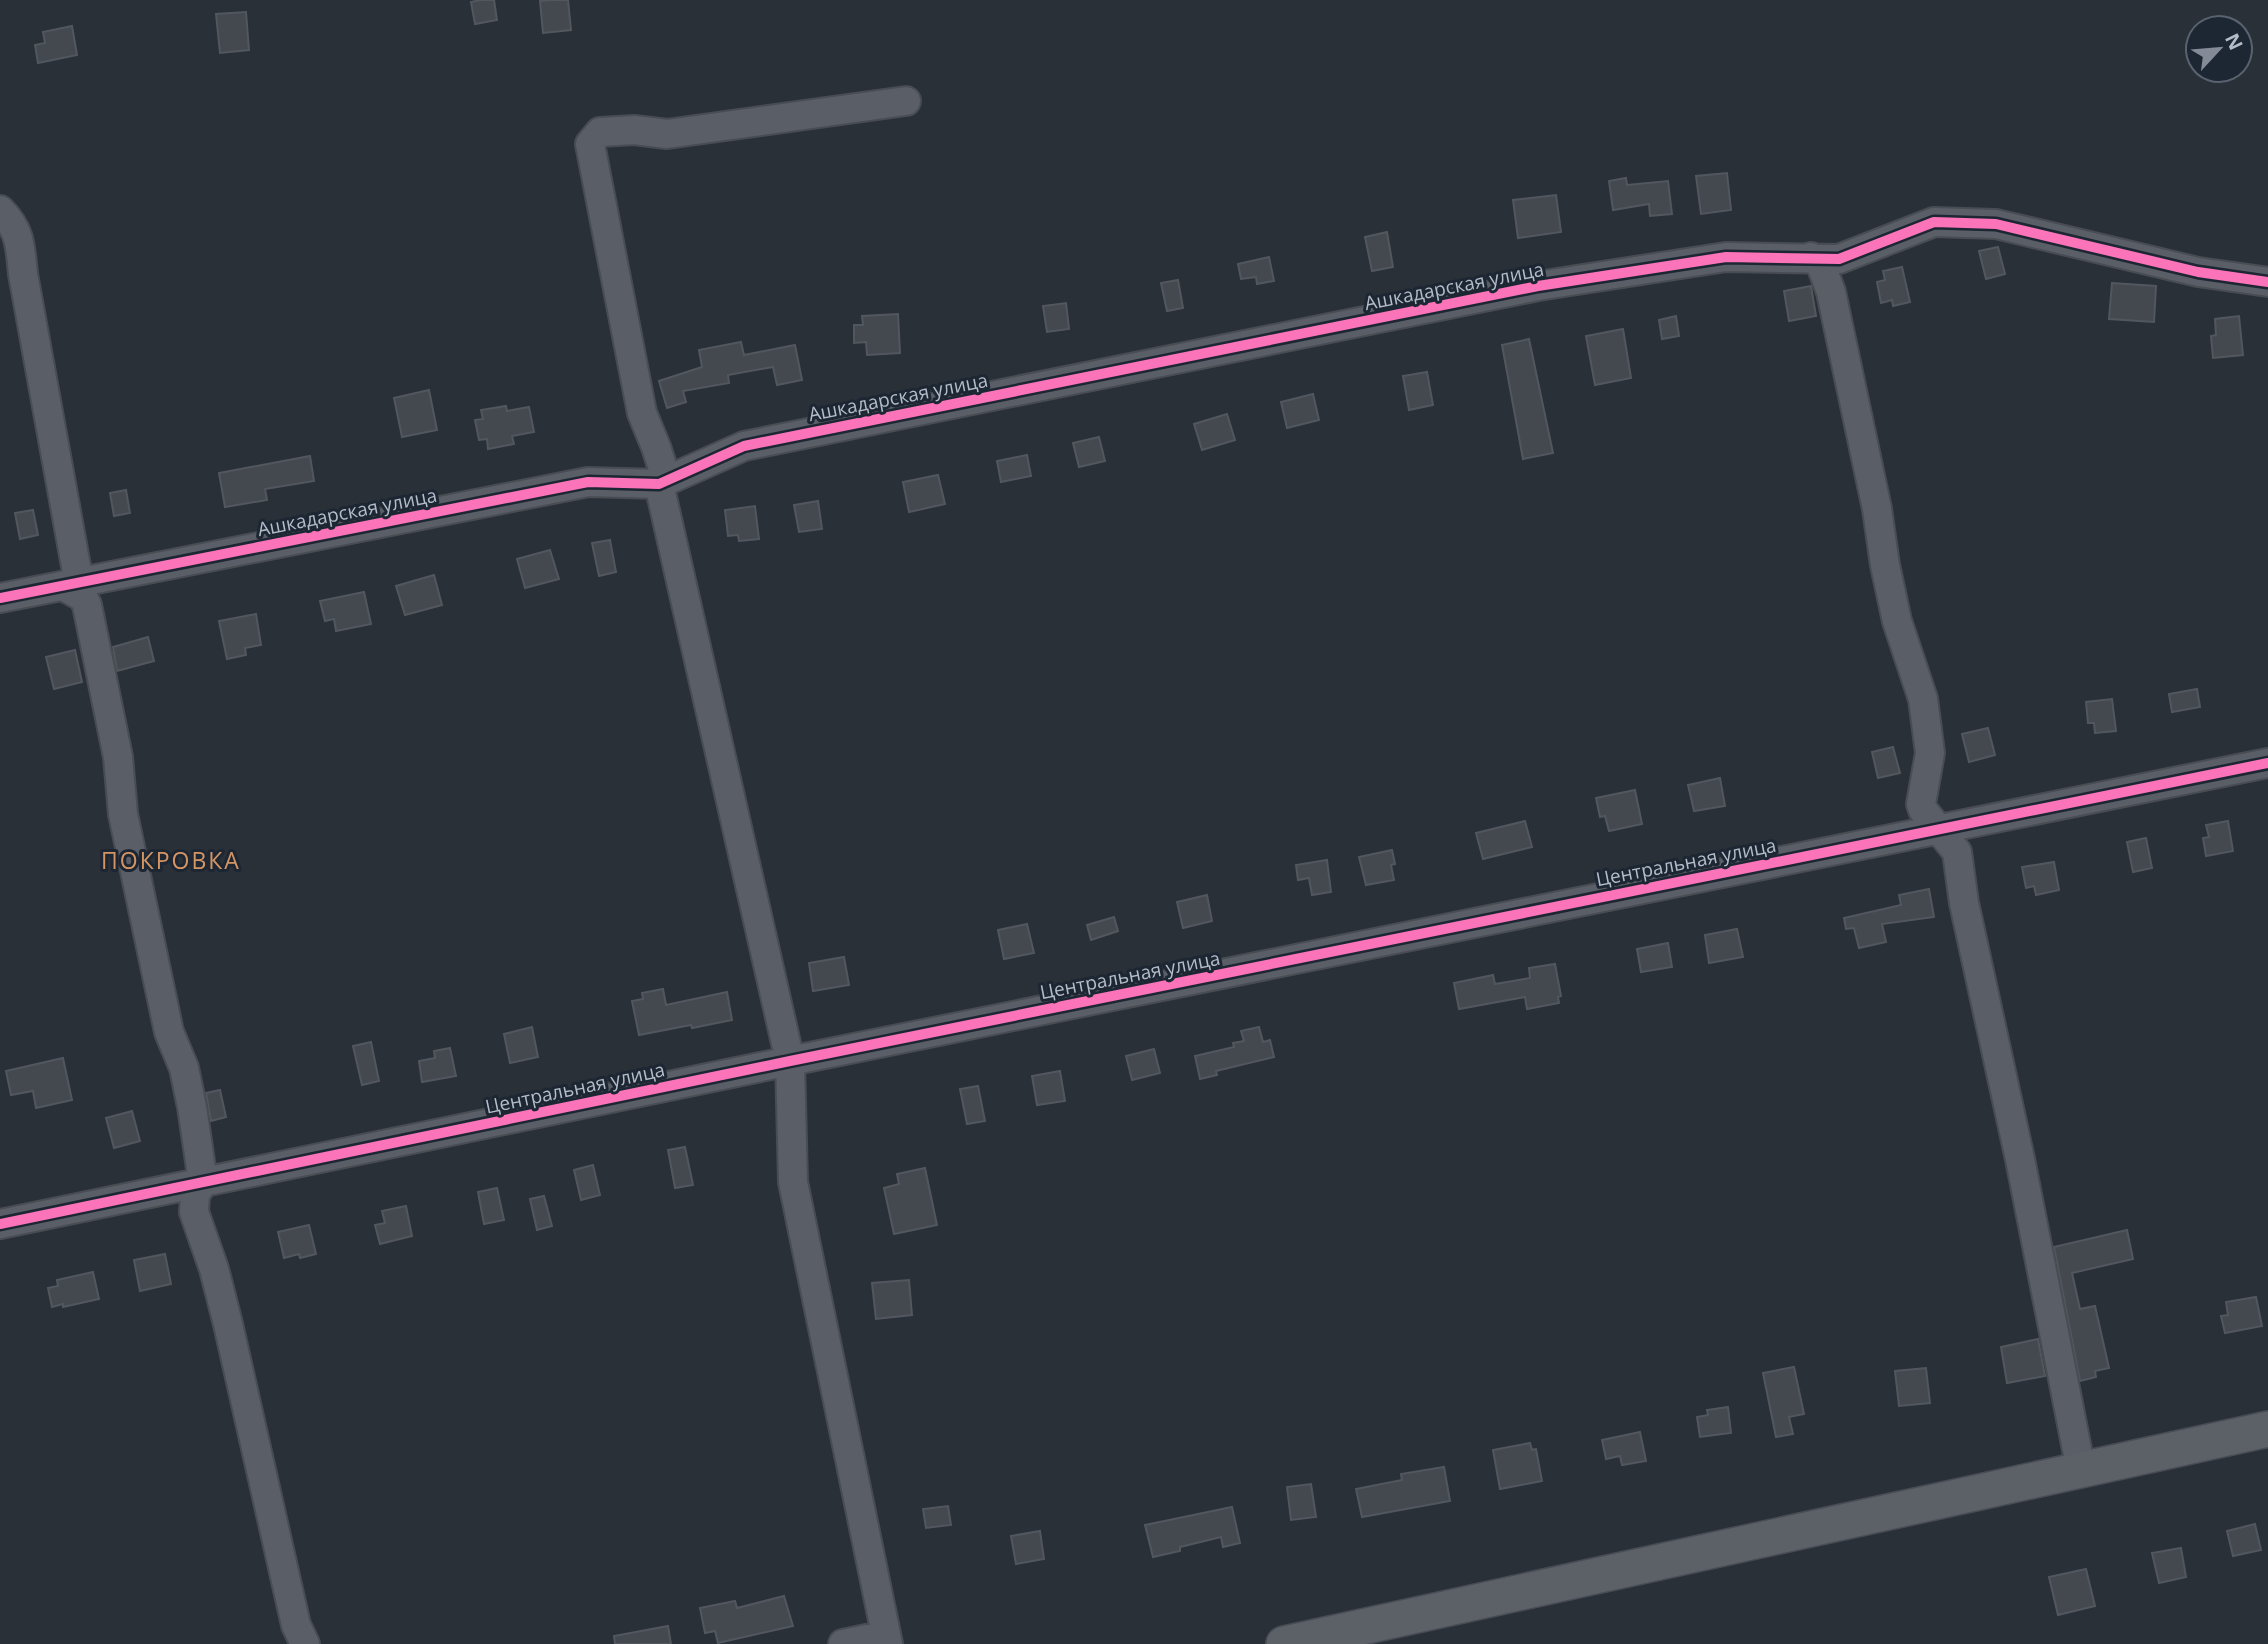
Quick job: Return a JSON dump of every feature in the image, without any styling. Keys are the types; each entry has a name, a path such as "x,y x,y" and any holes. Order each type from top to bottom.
{"main road":[{"path":"1283,1644 2268,1429"}],"street":[{"path":"844,1644 887,1639 793,1182 790,1061 656,447 642,413 590,144 600,132 634,130 667,134 906,102"},
{"path":"0,210 15,227 19,239 71,585 87,605 118,757 123,814 169,1032 184,1068 192,1107 203,1182 195,1195 194,1212 214,1269 296,1625 305,1644"},
{"name":"Ашкадарская улица","path":"0,598 588,482 663,483 744,446 1538,286 1726,257 1839,259 1934,222 1985,223 2029,230 2115,254 2198,272 2268,282"},
{"path":"1811,257 1821,265 1831,292 1877,509 1897,621 1923,699 1930,753 1921,804 1957,852 1964,903 2020,1158 2081,1470"},
{"name":"Центральная улица","path":"0,1224 790,1061 2268,763"}],"building":[{"path":"494,0 497,20 475,24 471,2"},
{"path":"568,0 571,30 543,33 540,1"},
{"path":"246,12 249,50 220,53 216,14"},
{"path":"72,26 77,55 38,63 35,45 45,43 43,32"},
{"path":"1727,173 1731,210 1701,214 1696,176"},
{"path":"1626,178 1627,185 1668,181 1672,214 1650,216 1649,204 1613,210 1609,181"},
{"path":"1556,195 1561,232 1518,238 1513,200"},
{"path":"1387,232 1393,267 1372,271 1365,237"},
{"path":"1998,247 2005,274 1986,279 1979,251"},
{"path":"1269,257 1274,281 1257,284 1256,277 1241,279 1238,264"},
{"path":"1902,267 1910,302 1893,306 1892,300 1881,303 1877,282 1885,280 1883,271"},
{"path":"1178,280 1183,308 1167,311 1161,283"},
{"path":"2112,283 2156,286 2154,322 2109,319"},
{"path":"1811,286 1816,316 1789,321 1784,291"},
{"path":"1066,303 1069,329 1047,332 1043,306"},
{"path":"898,314 900,353 867,355 866,342 854,343 854,325 863,325 862,316"},
{"path":"1676,316 1679,336 1662,339 1659,320"},
{"path":"2239,316 2243,355 2213,358 2211,336 2216,335 2215,319"},
{"path":"1623,329 1631,378 1595,385 1586,336"},
{"path":"1529,339 1553,453 1523,459 1502,345"},
{"path":"741,342 744,355 795,345 802,380 777,385 773,367 728,375 729,383 683,391 686,402 667,408 659,381 702,367 699,350"},
{"path":"1427,372 1433,405 1409,410 1403,376"},
{"path":"429,390 437,430 402,437 394,398"},
{"path":"1313,394 1319,420 1287,428 1281,402"},
{"path":"506,406 507,411 529,407 534,432 512,436 514,444 488,449 487,439 479,440 475,420 483,419 481,410"},
{"path":"1227,414 1235,440 1202,450 1194,424"},
{"path":"1099,437 1105,461 1079,467 1073,443"},
{"path":"1027,455 1031,476 1001,482 997,461"},
{"path":"310,456 314,481 265,489 267,500 225,507 219,473"},
{"path":"938,475 945,504 909,512 903,482"},
{"path":"126,490 130,513 114,516 110,493"},
{"path":"818,501 822,529 799,532 794,505"},
{"path":"755,506 759,539 739,541 738,535 728,536 725,510"},
{"path":"33,510 38,535 20,539 15,513"},
{"path":"610,540 616,572 599,576 592,543"},
{"path":"550,550 559,579 525,588 517,559"},
{"path":"434,575 442,605 405,615 396,586"},
{"path":"364,592 371,624 336,631 334,619 325,621 320,601"},
{"path":"256,614 261,645 245,648 246,655 227,659 219,621"},
{"path":"148,637 154,661 117,671 113,647"},
{"path":"75,650 82,682 54,689 46,657"},
{"path":"2197,689 2200,707 2172,712 2169,694"},
{"path":"2112,699 2116,731 2095,733 2094,723 2088,723 2086,702"},
{"path":"1988,728 1995,755 1969,762 1962,734"},
{"path":"1893,747 1900,773 1878,778 1872,752"},
{"path":"1720,778 1725,806 1694,811 1688,785"},
{"path":"1635,790 1642,824 1609,831 1605,816 1600,817 1596,798"},
{"path":"1525,821 1532,847 1483,859 1476,833"},
{"path":"2228,821 2233,851 2206,856 2203,838 2209,837 2206,825"},
{"path":"2146,838 2152,868 2133,872 2127,842"},
{"path":"1392,850 1394,880 1366,885 1359,857"},
{"path":"1327,860 1331,892 1312,895 1309,878 1298,880 1296,865"},
{"path":"2054,862 2059,890 2036,895 2034,886 2026,888 2022,867"},
{"path":"1929,889 1934,917 1882,924 1886,942 1859,948 1854,928 1846,929 1844,918 1901,905 1899,895"},
{"path":"1207,895 1212,921 1183,928 1177,902"},
{"path":"1114,917 1118,931 1091,940 1087,925"},
{"path":"1027,924 1034,953 1004,959 998,930"},
{"path":"1737,929 1743,957 1709,963 1705,935"},
{"path":"1668,943 1672,967 1641,972 1637,949"},
{"path":"844,957 849,985 813,991 809,963"},
{"path":"1555,964 1561,996 1558,997 1559,1003 1527,1009 1525,997 1459,1009 1454,983 1493,975 1495,984 1530,978 1529,968"},
{"path":"663,989 666,1005 727,992 732,1020 639,1035 632,1001 643,999 642,993"},
{"path":"532,1027 538,1057 510,1063 504,1034"},
{"path":"1259,1027 1263,1042 1270,1040 1274,1057 1216,1071 1217,1075 1200,1079 1195,1056 1234,1047 1233,1043 1244,1041 1241,1031"},
{"path":"371,1042 379,1081 362,1085 353,1046"},
{"path":"450,1048 456,1076 422,1082 419,1061 435,1058 434,1051"},
{"path":"1154,1049 1160,1073 1132,1080 1126,1056"},
{"path":"63,1058 72,1100 36,1108 33,1091 11,1095 6,1071"},
{"path":"1060,1071 1065,1101 1037,1105 1032,1076"},
{"path":"978,1086 985,1121 967,1124 960,1089"},
{"path":"220,1090 226,1117 211,1121 206,1093"},
{"path":"132,1111 140,1141 114,1148 106,1118"},
{"path":"685,1147 693,1185 675,1188 668,1150"},
{"path":"593,1165 600,1195 581,1200 574,1170"},
{"path":"925,1168 937,1225 894,1234 884,1188 899,1184 897,1174"},
{"path":"497,1188 504,1220 484,1224 478,1192"},
{"path":"544,1196 552,1226 537,1230 530,1199"},
{"path":"406,1206 412,1236 380,1244 375,1225 385,1223 382,1211"},
{"path":"309,1225 316,1254 300,1258 299,1254 284,1258 278,1232"},
{"path":"2127,1230 2133,1259 2072,1273 2080,1309 2095,1306 2109,1368 2095,1371 2096,1377 2080,1381 2054,1247"},
{"path":"165,1254 171,1284 140,1291 134,1260"},
{"path":"93,1272 99,1299 52,1307 48,1288 58,1286 57,1280"},
{"path":"909,1280 912,1315 876,1319 872,1283"},
{"path":"2256,1297 2262,1326 2225,1333 2221,1316 2228,1315 2226,1302"},
{"path":"2038,1339 2045,1376 2007,1383 2001,1347"},
{"path":"1794,1367 1804,1414 1789,1417 1793,1434 1776,1437 1763,1373"},
{"path":"1926,1368 1930,1403 1899,1406 1895,1371"},
{"path":"1728,1407 1731,1433 1700,1437 1697,1417 1708,1415 1707,1410"},
{"path":"1640,1432 1646,1461 1622,1465 1620,1456 1606,1459 1602,1440"},
{"path":"1530,1443 1532,1450 1536,1449 1542,1481 1500,1489 1493,1450"},
{"path":"1444,1467 1450,1501 1362,1517 1356,1489 1402,1480 1401,1474"},
{"path":"1311,1484 1316,1517 1291,1520 1287,1487"},
{"path":"948,1506 951,1525 926,1528 923,1509"},
{"path":"1232,1507 1240,1543 1223,1547 1221,1537 1153,1557 1145,1525"},
{"path":"2255,1524 2261,1550 2233,1556 2227,1531"},
{"path":"1040,1531 1044,1559 1016,1564 1011,1536"},
{"path":"2181,1548 2186,1577 2159,1583 2152,1553"},
{"path":"2086,1569 2095,1606 2058,1615 2049,1577"},
{"path":"784,1596 793,1626 718,1643 715,1631 705,1633 700,1608 735,1601 737,1608"},
{"path":"668,1626 671,1644 615,1644 614,1636"}],"cycle path":[{"path":"0,598 588,482 659,484 744,446 1538,286 1726,257 1839,259 1934,222 1996,224 2198,272 2268,282"},
{"path":"0,1224 790,1061 2268,763"}],"district":[{"name":"ПОКРОВКА","path":"171,860"}]}
